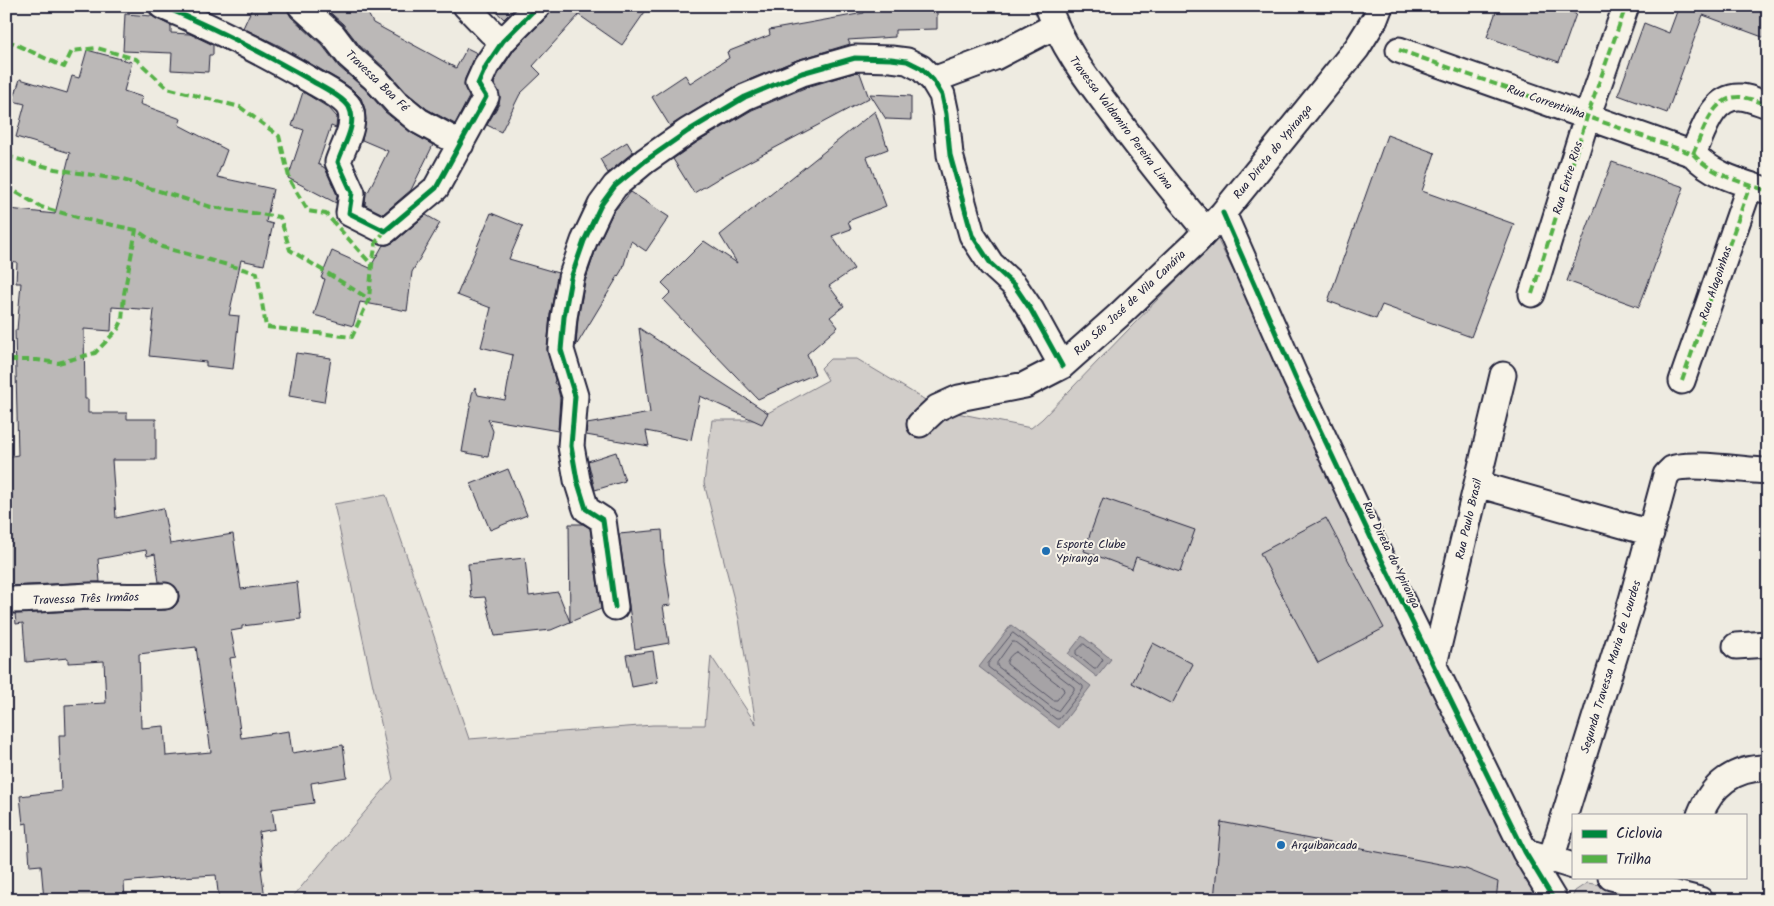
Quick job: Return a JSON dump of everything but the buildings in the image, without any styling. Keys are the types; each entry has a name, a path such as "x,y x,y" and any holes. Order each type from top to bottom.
{"street":[{"path":"162,6 264,54 333,94 348,106 351,117 350,132 338,162 352,193 349,213 385,232 436,188 486,97 478,84 486,66 503,40 538,6"},
{"name":"Travessa Boa Fé","path":"301,6 332,35 349,56 376,80 396,102 419,121 461,144"},
{"path":"466,6 491,32 503,40"},
{"name":"Rua Direta do Ypiranga","path":"1380,6 1357,48 1223,213 1296,379 1371,538 1525,852 1554,900"},
{"name":"Rua Entre Rios","path":"1532,294 1587,117 1626,6"},
{"path":"933,80 995,57 1052,16"},
{"name":"Travessa Valdomiro Pereira Lima","path":"1052,16 1070,55 1155,170 1206,231"},
{"name":"Rua Correntinha","path":"1399,50 1693,154"},
{"path":"615,607 602,520 586,509 577,480 571,446 575,396 561,350 564,317 571,278 584,241 601,205 615,186 645,161 744,96 802,73 855,58 891,58 907,61 921,68 933,80 942,96 946,114 950,154 972,234 991,264 1014,285 1031,310 1062,366"},
{"path":"1759,188 1708,168 1693,154 1714,110 1721,102 1731,98 1742,97 1768,105"},
{"name":"Rua Alagoinhas","path":"1682,381 1759,188"},
{"name":"Rua São José de Vila Canária","path":"920,424 936,408 959,398 1025,386 1062,366 1160,278 1223,213"},
{"name":"Rua Paulo Brasil","path":"1434,664 1503,375"},
{"name":"Segunda Travessa Maria de Lourdes","path":"1575,814 1666,475 1672,469 1684,467 1768,471"},
{"path":"1477,484 1651,533"},
{"name":"Travessa Três Irmãos","path":"6,600 37,600 53,597 165,596"},
{"path":"1736,646 1768,644"},
{"path":"1700,814 1704,803 1718,785 1733,775 1756,768 1768,768"},
{"name":"Segunda Travessa Maria de Lourdes","path":"1562,862 1572,825"},
{"path":"1525,852 1562,862"},
{"path":"1616,878 1686,891"}],"shaded area":[{"name":"Esporte Clube Ypiranga","path":"1217,238 1542,900 290,900 393,779 334,504 386,495 469,739 653,725 705,725 711,656 756,724 739,619 704,483 712,420 755,420 828,380 821,368 830,359 857,359 942,410 1031,428 1042,419"},
{"path":"1587,883 1601,885 1639,900 1571,900 1575,891"}],"water":[{"path":"1011,625 1091,686 1059,728 979,667"},
{"path":"1082,636 1111,659 1097,677 1068,654"}],"marked path":[{"path":"1532,294 1587,117 1626,6"},
{"path":"6,44 13,43 64,67 72,51 97,48 136,59 167,88 240,107 279,136 290,181 308,211 326,214 372,265"},
{"path":"1399,50 1693,154 1718,173 1768,191"},
{"path":"1693,154 1710,116 1723,102 1731,98 1741,97 1768,105"},
{"path":"6,156 55,169 123,180 211,207 280,217 290,250 369,299"},
{"path":"1682,381 1750,185"},
{"path":"6,186 41,207 84,219 136,230 162,247 257,273 266,327 352,337 369,299 376,242 385,231"},
{"path":"6,373 11,360 37,360 58,363 95,353 118,329 122,321 124,294 136,230"}],"cycle path":[{"path":"162,6 256,51 327,89 346,103 349,107 352,121 349,135 338,162 352,193 349,213 385,231 436,188 486,97 478,84 486,66 503,41 538,6"},
{"path":"615,607 603,520 586,509 577,480 571,446 575,396 561,350 564,317 571,278 584,241 601,205 615,186 645,161 688,131 745,97 802,73 855,58 907,61 921,68 933,80 942,95 950,155 972,235 991,264 1014,285 1031,310 1062,366"},
{"path":"1223,213 1296,379 1371,538 1525,852 1554,900"}],"place":[{"name":"Esporte Clube Ypiranga","path":"1046,551"},
{"name":"Arquibancada","path":"1281,845"}]}
